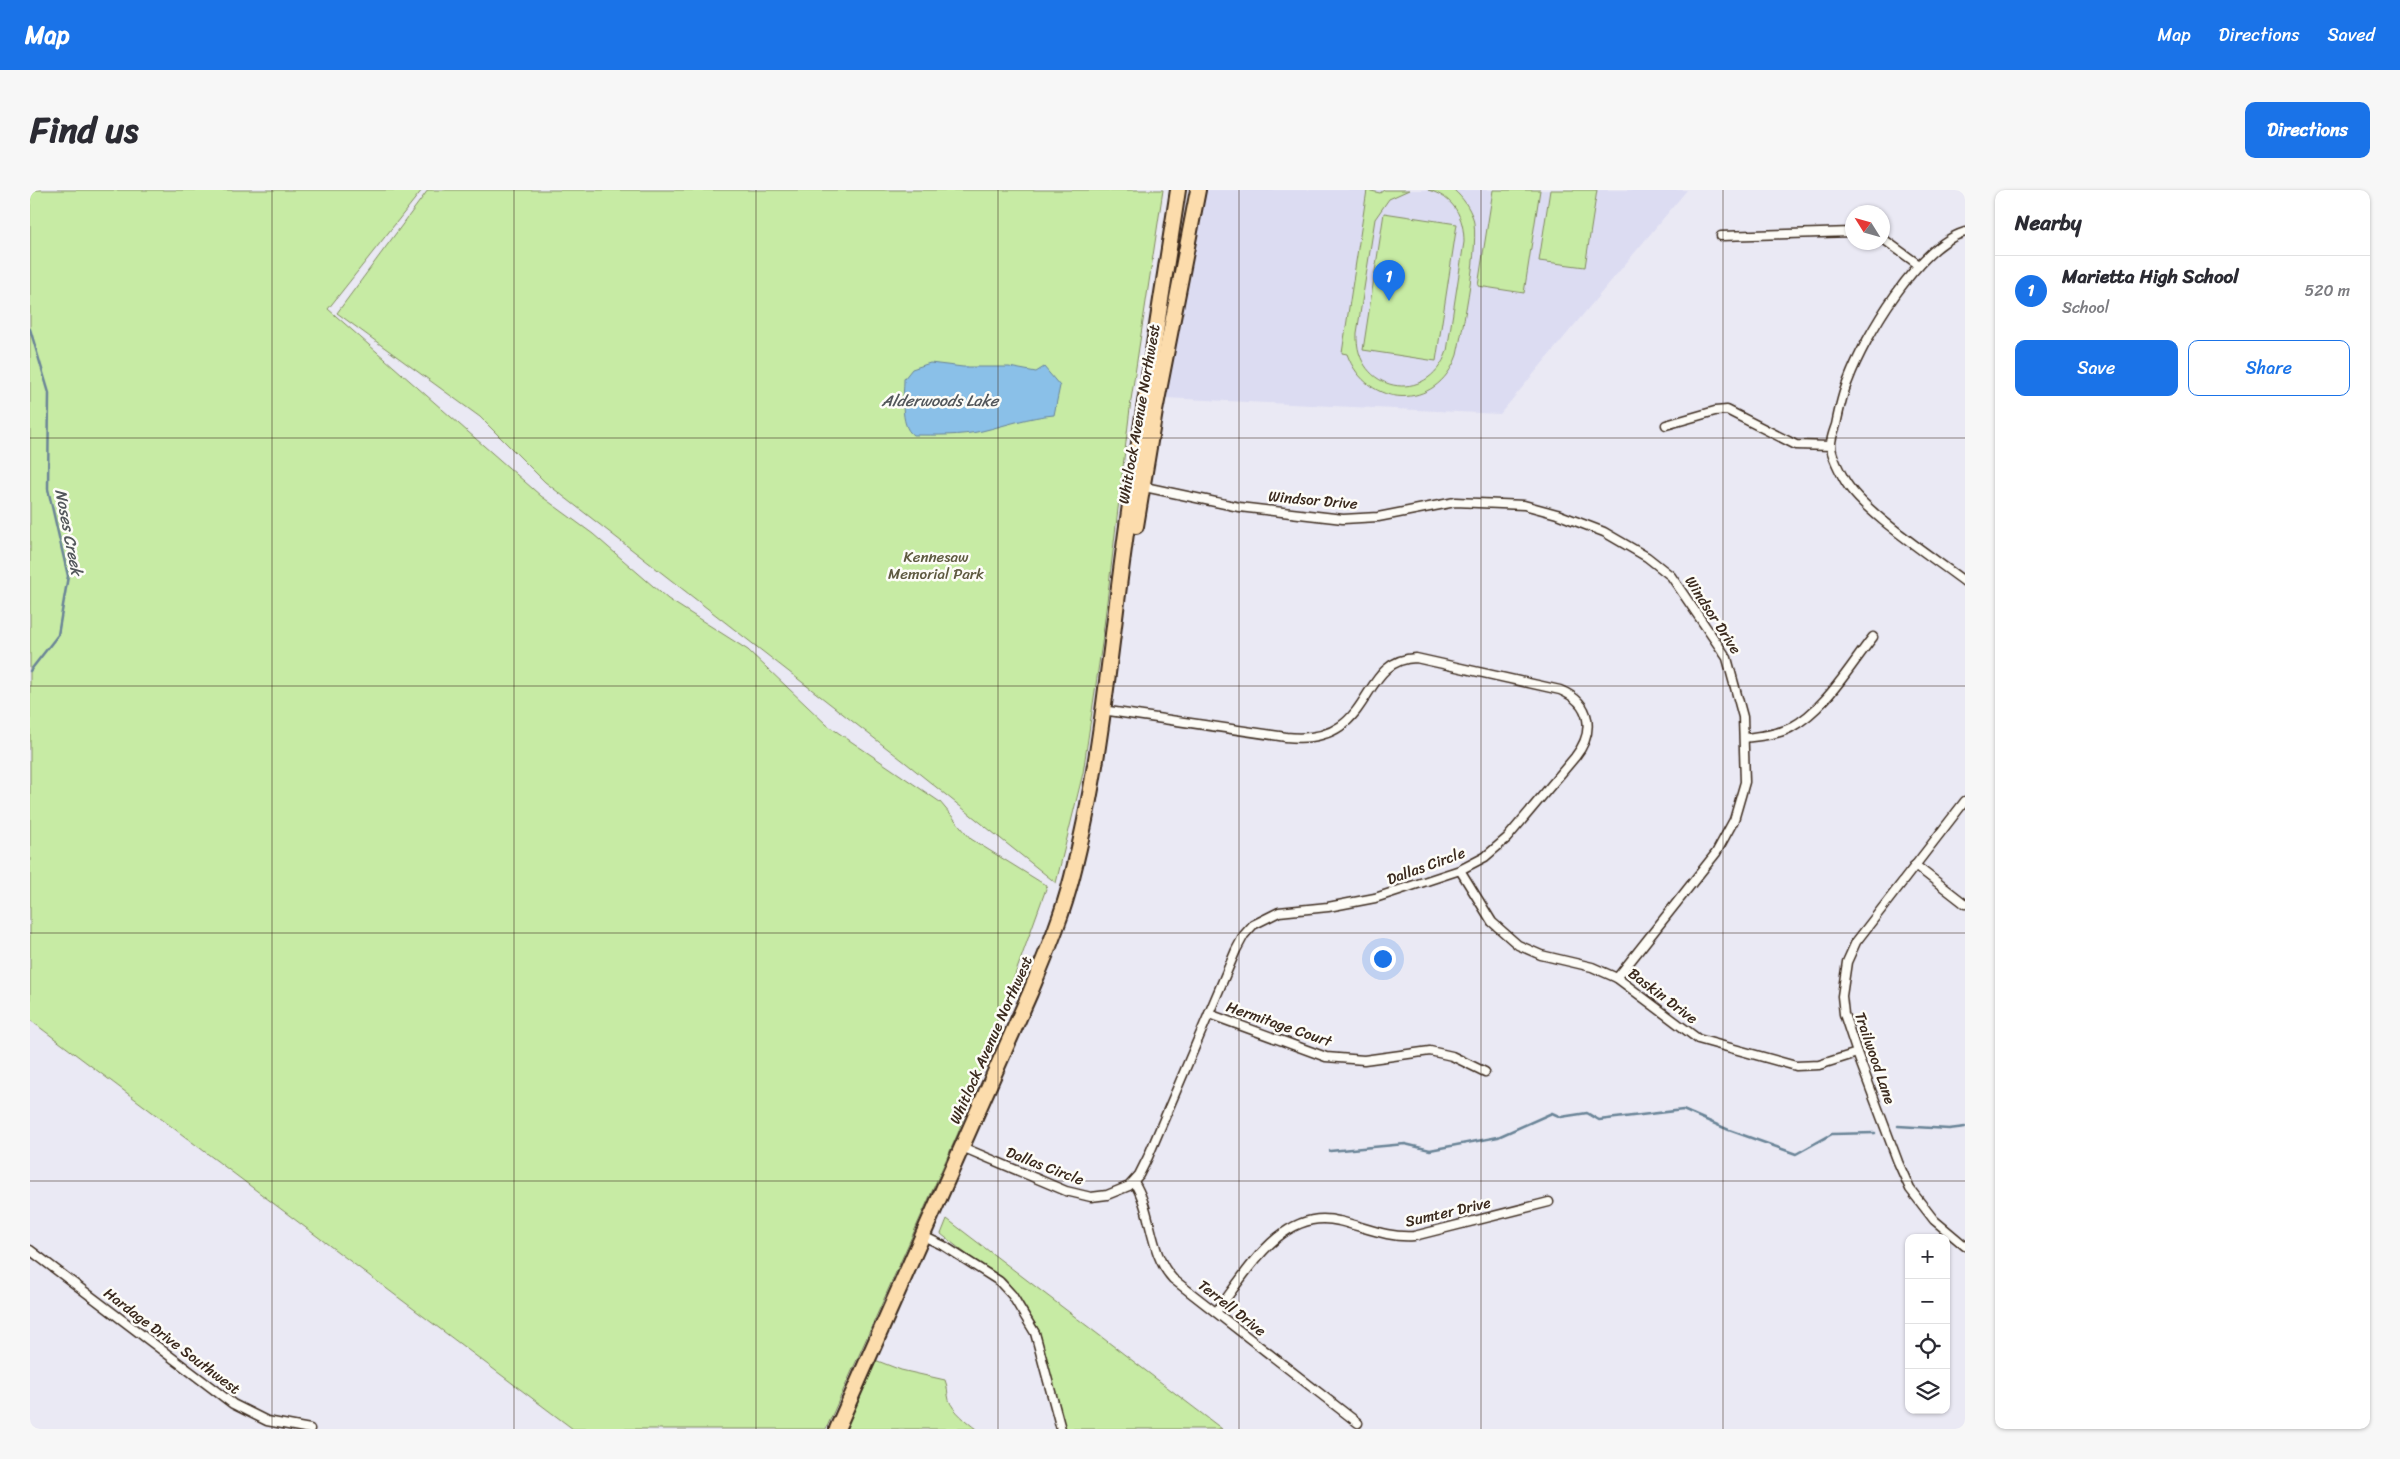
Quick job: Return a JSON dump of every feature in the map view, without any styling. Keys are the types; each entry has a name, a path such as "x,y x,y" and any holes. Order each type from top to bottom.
{"highway":[{"name":"Whitlock Avenue Northwest","path":"837,1429 1030,993 1063,908 1086,818 1138,485 1178,190"},
{"name":"Whitlock Avenue Northwest","path":"1138,485 1155,411 1198,190"}],"street":[{"path":"1721,236 1845,232"},
{"path":"1965,232 1957,234 1931,252 1890,304 1862,352 1848,381 1831,446 1844,480 1855,494 1872,511 1965,582"},
{"path":"1890,244 1919,265"},
{"path":"1666,425 1715,411 1727,410 1796,445 1831,446"},
{"name":"Windsor Drive","path":"1138,485 1232,505 1343,519 1378,517 1455,502 1504,503 1541,509 1604,532 1653,562 1671,576 1682,589 1727,658 1740,701 1745,738 1745,782 1741,800 1726,838 1617,978"},
{"path":"1745,738 1779,732 1804,719 1829,693 1872,637"},
{"name":"Dallas Circle","path":"962,1148 1082,1196 1107,1195 1124,1189 1134,1182 1148,1157 1240,942 1248,930 1261,920 1279,912 1328,907 1375,898 1460,870 1485,857 1499,846 1581,750 1587,736 1587,718 1581,705 1560,690 1424,659 1409,658 1397,661 1385,670 1358,710 1347,722 1333,731 1316,737 1286,737 1102,710"},
{"name":"Trailwood Lane","path":"1965,801 1861,934 1847,962 1842,986 1842,1005 1857,1053 1910,1189 1934,1220 1965,1246"},
{"path":"1915,865 1965,904"},
{"name":"Baskin Drive","path":"1460,870 1492,922 1518,945 1541,955 1592,967 1617,978 1698,1039 1796,1066 1832,1063 1857,1053"},
{"name":"Hermitage Court","path":"1209,1014 1326,1057 1364,1060 1430,1051 1452,1056 1485,1072"},
{"name":"Terrell Drive","path":"1134,1182 1141,1196 1155,1247 1164,1268 1179,1284 1358,1424"},
{"name":"Sumter Drive","path":"1216,1312 1274,1240 1293,1227 1310,1219 1329,1219 1393,1236 1414,1236 1549,1202"},
{"path":"923,1236 944,1246 999,1280 1012,1295 1035,1333 1061,1429"},
{"name":"Hardage Drive Southwest","path":"30,1250 234,1404 267,1421 310,1429"}],"shaded area":[{"path":"1206,190 1687,190 1500,414 1165,398"}],"green space":[{"path":"30,190 422,190 328,309 541,496 593,534 668,599 748,650 827,725 940,802 971,839 1047,886 958,1133 826,1429 573,1429 30,1020"},
{"name":"Kennesaw Memorial Park","path":"428,190 1163,190 1131,400 1102,643 1083,773 1056,883 906,763 545,482 480,417 337,313"},
{"path":"1367,190 1380,193 1384,190 1409,190 1389,199 1375,219 1357,333 1359,353 1367,369 1379,379 1394,385 1409,385 1424,380 1438,369 1447,351 1464,233 1456,209 1451,203 1437,193 1428,190 1454,190 1470,210 1473,218 1475,230 1473,265 1457,355 1447,374 1434,387 1419,394 1402,396 1385,394 1370,385 1357,372 1347,354 1342,353"},
{"path":"1493,190 1540,190 1524,293 1478,286"},
{"path":"1550,190 1597,190 1585,267 1539,261"},
{"path":"1384,213 1457,224 1436,361 1363,350"},
{"path":"947,1219 1222,1429 1065,1429 1039,1330 1019,1296 1005,1279 970,1257 941,1234"},
{"path":"875,1360 901,1370 945,1380 951,1404 976,1429 845,1429"}],"water":[{"name":"Alderwoods Lake","path":"930,363 963,367 1009,367 1036,372 1044,367 1060,386 1054,415 1027,419 974,433 913,435 904,417 904,379 912,369"}],"waterway":[{"name":"Noses Creek","path":"30,329 49,393 48,489 68,576 58,635 30,671"},
{"path":"1330,1151 1405,1144 1430,1150 1498,1137 1552,1113 1561,1117 1587,1113 1599,1120 1683,1110 1729,1130 1796,1154 1832,1134 1875,1133"},
{"path":"1898,1126 1949,1129 1965,1127"}],"place":[{"name":"Marietta High School","path":"1389,301"}]}
